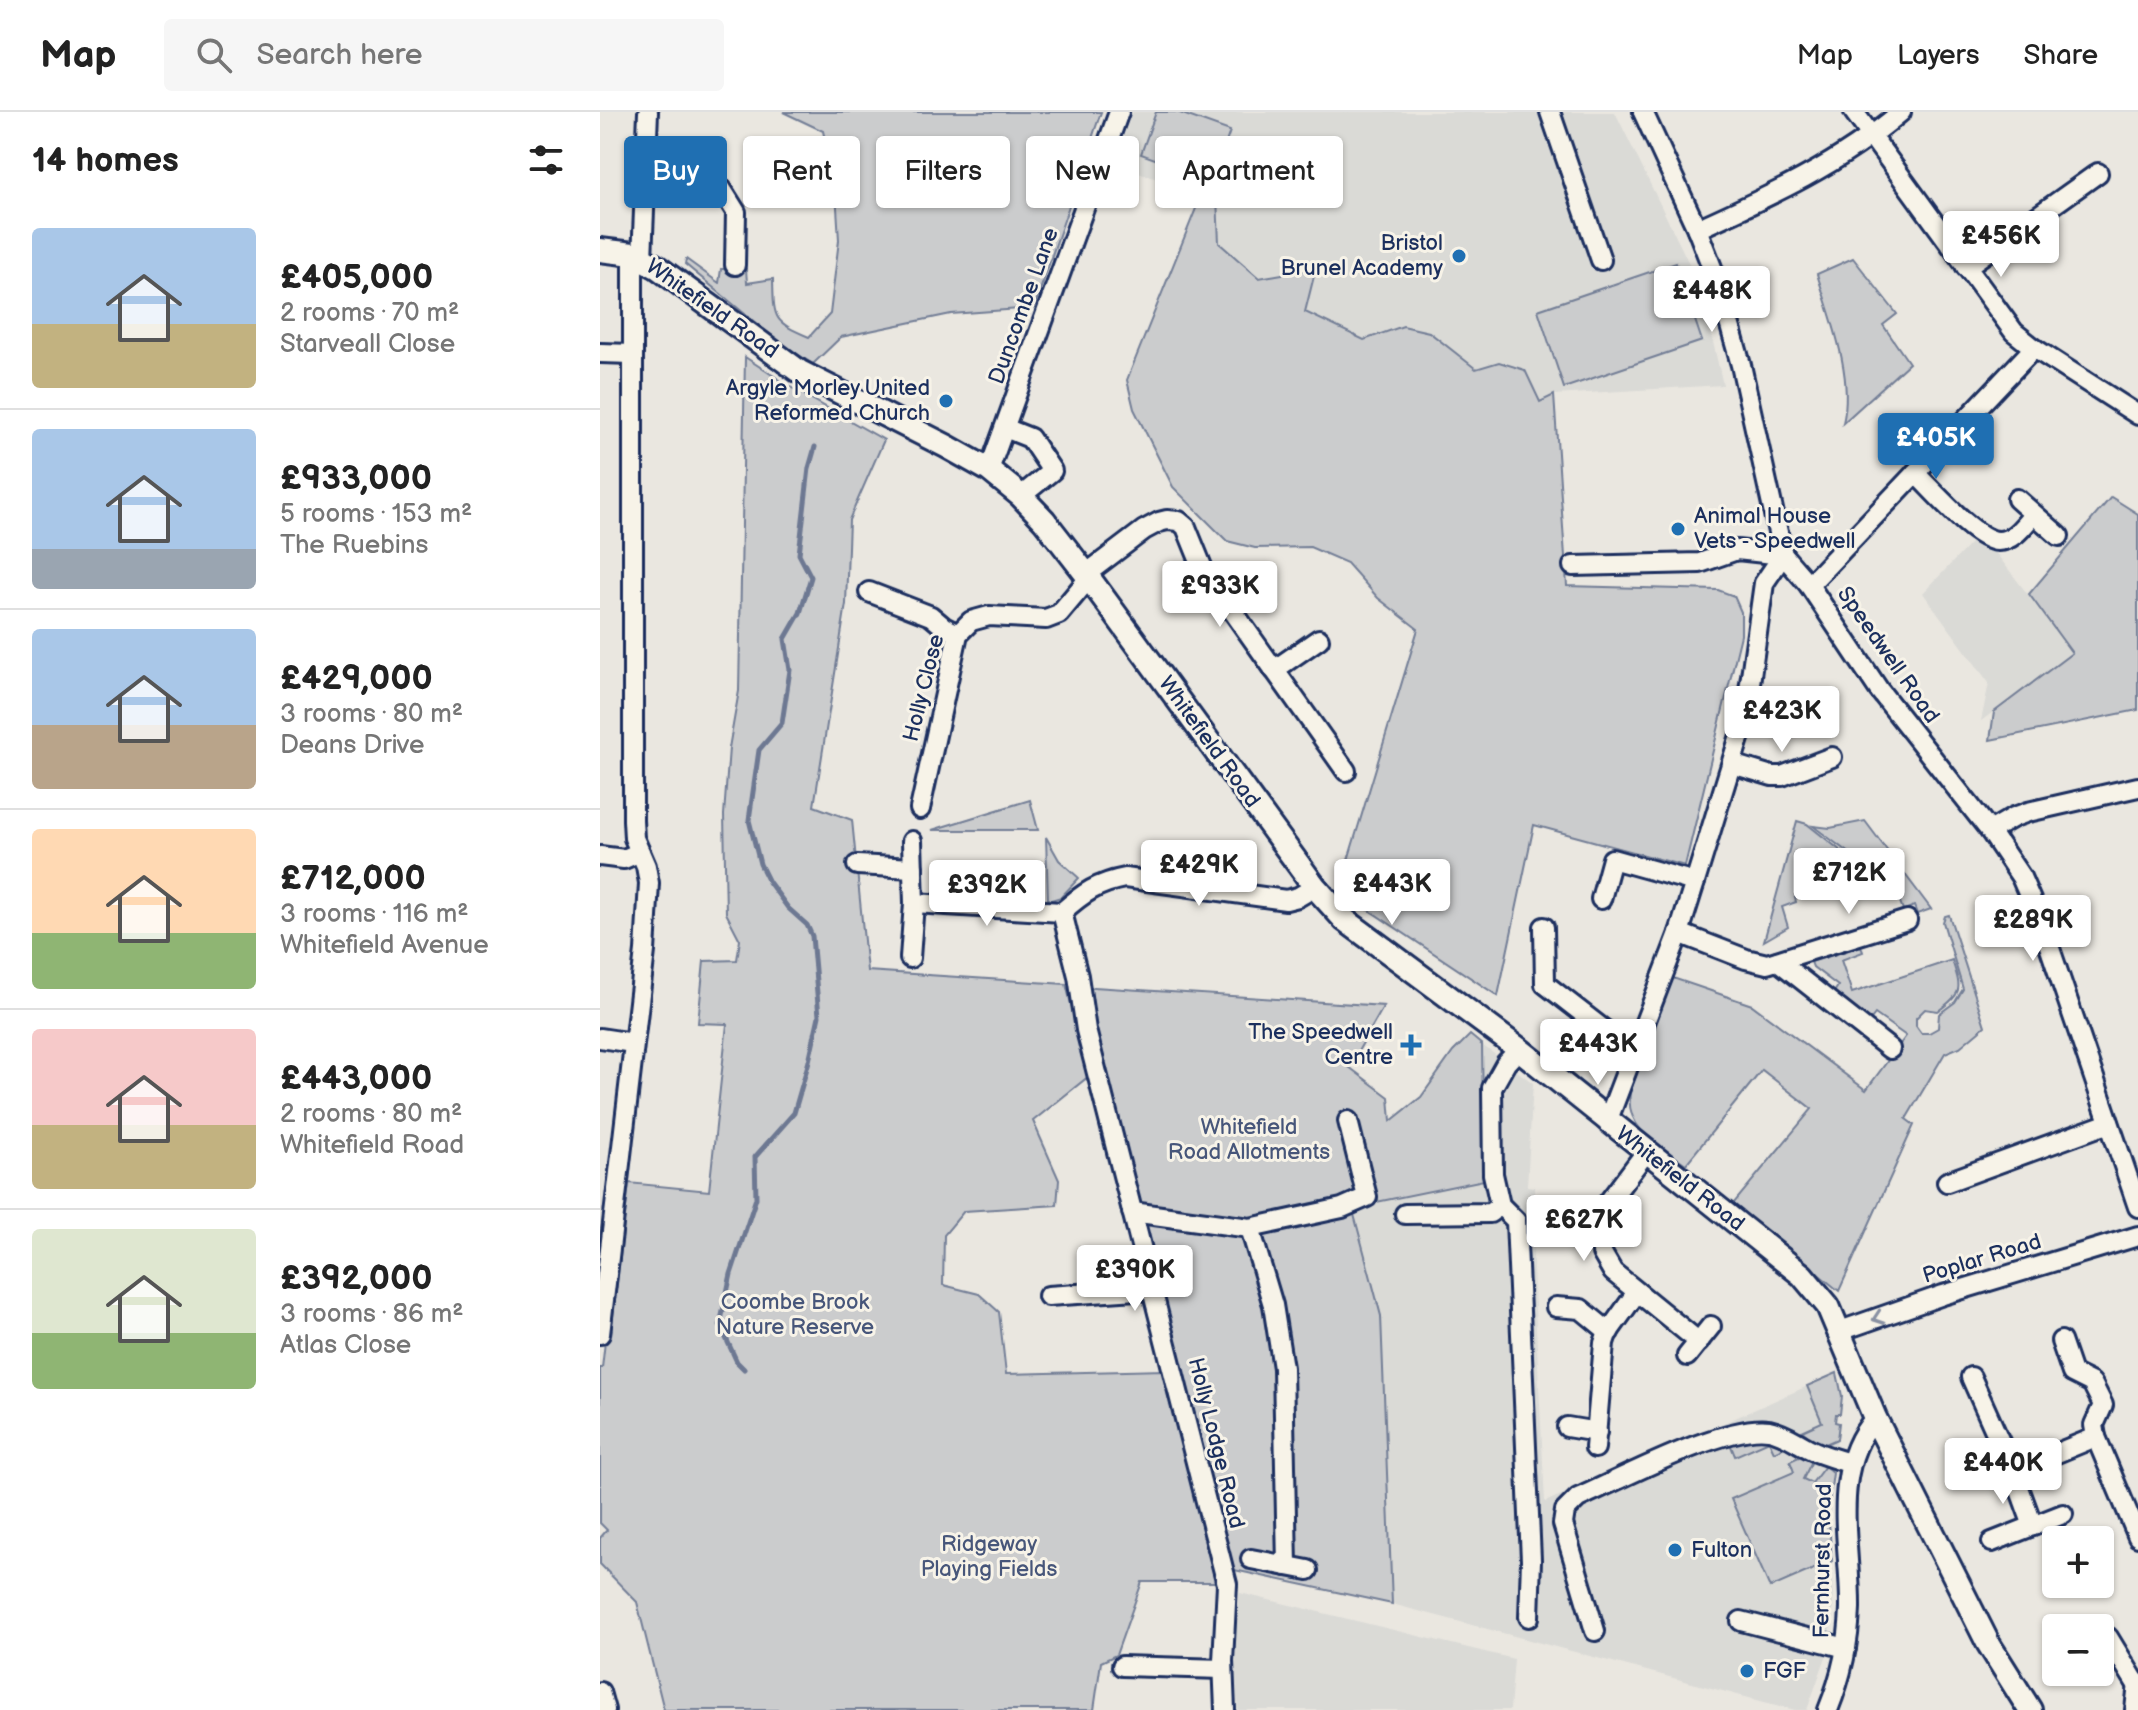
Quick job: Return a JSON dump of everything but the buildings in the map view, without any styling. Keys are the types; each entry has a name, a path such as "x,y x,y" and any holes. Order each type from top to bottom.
{"main road":[{"path":"600,250 638,256"},
{"name":"Whitefield Road","path":"638,256 810,379 903,423 989,470 1021,496 1088,576 1315,887 1345,920 1519,1049 1802,1275 1828,1306 1875,1418 1988,1643 2030,1710"}],"street":[{"path":"647,136 648,112"},
{"name":"Duncombe Lane","path":"989,470 1119,112"},
{"path":"1550,112 1601,260"},
{"name":"Speedwell Road","path":"1643,112 1697,229 1718,283 1735,341 1783,555 1809,585 1879,690 1990,831 2021,877 2042,925 2138,1207"},
{"path":"1854,112 2014,332 2138,415"},
{"path":"1697,229 1787,189 1828,166 1901,112"},
{"path":"1966,267 2098,173"},
{"path":"727,198 736,212 735,265"},
{"path":"600,1334 608,1211 645,951 649,883 646,866 634,838 633,820 633,354 643,208"},
{"path":"1809,585 2034,348"},
{"path":"600,353 633,354"},
{"path":"1005,428 1030,438 1052,471 1021,496"},
{"path":"1915,473 1970,526 1987,537 1999,541 2013,536 2033,515"},
{"path":"2017,499 2059,536"},
{"name":"Holly Close","path":"920,809 958,634 971,621 989,616 1046,619 1059,614 1088,576 1144,530 1167,520 1179,521 1186,527 1203,569 1274,670"},
{"path":"1573,566 1700,563 1737,550 1783,555 1764,583 1745,719 1732,764 1679,933 1607,1122"},
{"path":"869,592 931,616 958,634"},
{"path":"1319,639 1274,670 1346,771"},
{"path":"1732,764 1772,776 1787,775 1801,760 1832,757"},
{"path":"1990,831 2028,812 2138,787"},
{"path":"910,958 914,903 912,841"},
{"path":"600,856 624,859 640,852"},
{"path":"1601,899 1612,859 1695,882"},
{"path":"857,865 913,868"},
{"path":"914,903 1062,912 1082,893 1102,882 1125,878 1286,900 1315,887"},
{"name":"Holly Lodge Road","path":"1062,912 1078,976 1086,1030 1227,1584 1223,1669 1225,1710"},
{"path":"1679,933 1754,962 1767,964 1907,920"},
{"path":"1544,927 1545,984 1634,1053"},
{"path":"1778,961 1890,1049"},
{"path":"1826,1024 1838,1008"},
{"path":"600,1038 633,1043"},
{"path":"1519,1049 1506,1063 1492,1088 1493,1174 1500,1205 1516,1221 1531,1560 1529,1617"},
{"path":"1132,1212 1250,1228 1342,1208 1367,1197 1348,1121"},
{"path":"1947,1182 2109,1123"},
{"path":"1646,1152 1608,1201 1601,1222 1601,1248 1613,1272 1693,1349 1711,1326"},
{"path":"1405,1214 1490,1213 1500,1205"},
{"path":"1250,1228 1273,1305 1283,1368 1287,1566"},
{"name":"Poplar Road","path":"1840,1331 2138,1236"},
{"path":"1048,1296 1151,1289"},
{"path":"1567,1427 1596,1440 1604,1343 1637,1292"},
{"path":"1556,1307 1581,1309 1609,1332"},
{"path":"2061,1341 2072,1373 2092,1383 2103,1405 2094,1425 2096,1437 2138,1537"},
{"path":"1971,1377 2013,1471 2033,1526"},
{"name":"Fernhurst Road","path":"1828,1710 1843,1664 1850,1610 1846,1522 1849,1463 1857,1441 1875,1418"},
{"path":"1595,1631 1563,1524 1565,1511 1578,1498 1712,1440 1744,1430 1763,1429 1782,1433 1810,1450 1849,1463"},
{"path":"2013,1471 2096,1437"},
{"path":"1992,1542 2063,1514"},
{"path":"1251,1559 1308,1570"},
{"path":"1741,1621 1846,1648"},
{"path":"2114,1649 2136,1693"},
{"path":"1122,1666 1223,1669"},
{"path":"600,1692 605,1710"}],"shaded area":[{"name":"Bristol Brunel Academy","path":"1132,112 1615,112 1700,286 1723,385 1554,395 1540,402 1499,362 1476,369 1429,332 1403,326 1364,340 1305,312 1260,279 1219,243 1217,208 1343,208 1343,136 1155,136 1155,178 1139,172 1139,136 1124,136"},
{"path":"1972,542 1992,548 2073,653 1981,721 1989,683 1923,593"},
{"path":"1482,1045 1533,1083 1527,1186 1534,1187 1533,1269 1545,1502 1837,1373 1842,1396 1840,1414 1836,1414 1835,1422 1839,1423 1828,1510 1833,1606 1827,1654 1807,1710 1795,1710 1392,1604 1381,1316 1351,1207 1484,1180"},
{"path":"1240,1593 1514,1659 1510,1710 1238,1710 1233,1644"}],"green space":[{"path":"783,112 1101,112 1093,136 1026,136 1026,208 1068,208 1034,308 951,314 841,337 813,364 780,343 685,264 686,259 719,283 721,269 746,269 747,283 773,279 778,317 788,327 809,337 830,314 839,240 837,208 860,208 860,136 824,136 823,131"},
{"path":"1156,112 1177,112 1230,131 1228,136 1155,136 1155,159 1141,154"},
{"path":"1196,208 1217,208 1219,243 1259,278 1316,268 1305,312 1364,340 1403,326 1429,332 1476,369 1499,362 1525,370 1540,402 1554,395 1567,586 1718,590 1734,596 1741,612 1741,635 1685,866 1534,825 1498,996 1339,890 1418,629 1378,598 1347,563 1310,547 1255,548 1227,541 1173,487 1134,409 1127,380"},
{"path":"1853,258 1897,314 1883,325 1909,363 1843,423 1846,386 1843,367 1817,274"},
{"path":"1676,263 1702,341 1564,388 1538,310"},
{"path":"745,357 792,388 884,440 849,520 846,604 814,806 852,820 867,971 1066,984 1089,1076 1033,1121 1059,1180 1057,1205 964,1211 944,1235 943,1285 979,1294 999,1312 1006,1374 1164,1370 1224,1582 1142,1582 1116,1655 1101,1662 1094,1710 664,1710 637,1602 600,1564 600,1538 607,1530 600,1523 600,1368 606,1333 611,1333 629,1183 709,1191 727,1024 698,1023 704,961 737,960 740,940 726,913 724,815 729,748 739,691"},
{"path":"2111,497 2138,514 2138,710 1990,740 1994,712 2072,653 2029,594"},
{"path":"1030,800 1038,830 932,830"},
{"path":"1797,821 1807,824 1860,866 1814,881 1818,895 1809,898 1807,894 1795,898 1796,902 1782,907 1788,927 1764,941"},
{"path":"1865,821 1931,909 1917,914 1914,906 1904,910 1906,918 1884,859 1862,863 1813,826 1830,828"},
{"path":"1046,837 1059,860 1079,878 1061,897 1048,901"},
{"path":"1949,915 1985,1026 1960,1047 1945,1053 1906,1119 1914,1125 1839,1291 1733,1204 1812,1109 1762,1070 1686,1164 1638,1127 1630,1106 1630,1093 1670,977 1752,1005 1866,1090 1906,1036 1875,1014 1867,1024 1831,997 1838,986 1813,967 1811,962 1861,946 1863,952 1841,960 1852,993 1952,960 1958,984 1956,994 1938,1011 1925,1009 1916,1018 1916,1026 1921,1033 1929,1033 1938,1028 1939,1014 1955,1002 1963,989 1943,922"},
{"name":"Whitefield Road Allotments","path":"1094,987 1384,1006 1349,1067 1389,1097 1391,1121 1421,1097 1453,1052 1470,1035 1482,1045 1484,1180 1352,1207 1381,1316 1392,1604 1234,1570 1087,1004 1086,991"},
{"path":"1837,1373 1842,1396 1840,1414 1836,1414 1835,1422 1839,1423 1837,1439 1821,1446 1802,1431 1822,1422 1807,1386"},
{"path":"1770,1438 1791,1444 1774,1452 1769,1441 1735,1456 1729,1441"},
{"path":"1803,1455 1813,1459 1803,1479 1812,1483 1825,1466 1833,1473 1828,1510 1832,1561 1770,1588 1731,1499 1794,1472 1790,1461"}],"waterway":[{"path":"744,1369 737,1362 720,1325 731,1274 756,1198 755,1157 794,1113 819,1016 812,936 807,925 788,908 769,882 760,864 749,820 759,750 782,723 790,670 785,639 800,613 811,577 799,554 809,468 815,447"}],"place":[{"name":"Bristol Brunel Academy","path":"1459,256"},
{"name":"Argyle Morley United Reformed Church","path":"946,401"},
{"name":"Animal House Vets - Speedwell","path":"1678,529"},
{"name":"The Speedwell Centre","path":"1411,1045"},
{"name":"Fulton","path":"1675,1550"},
{"name":"FGF","path":"1747,1671"}],"park label":[{"name":"Coombe Brook Nature Reserve","path":"795,1314"},
{"name":"Ridgeway Playing Fields","path":"989,1556"}]}
